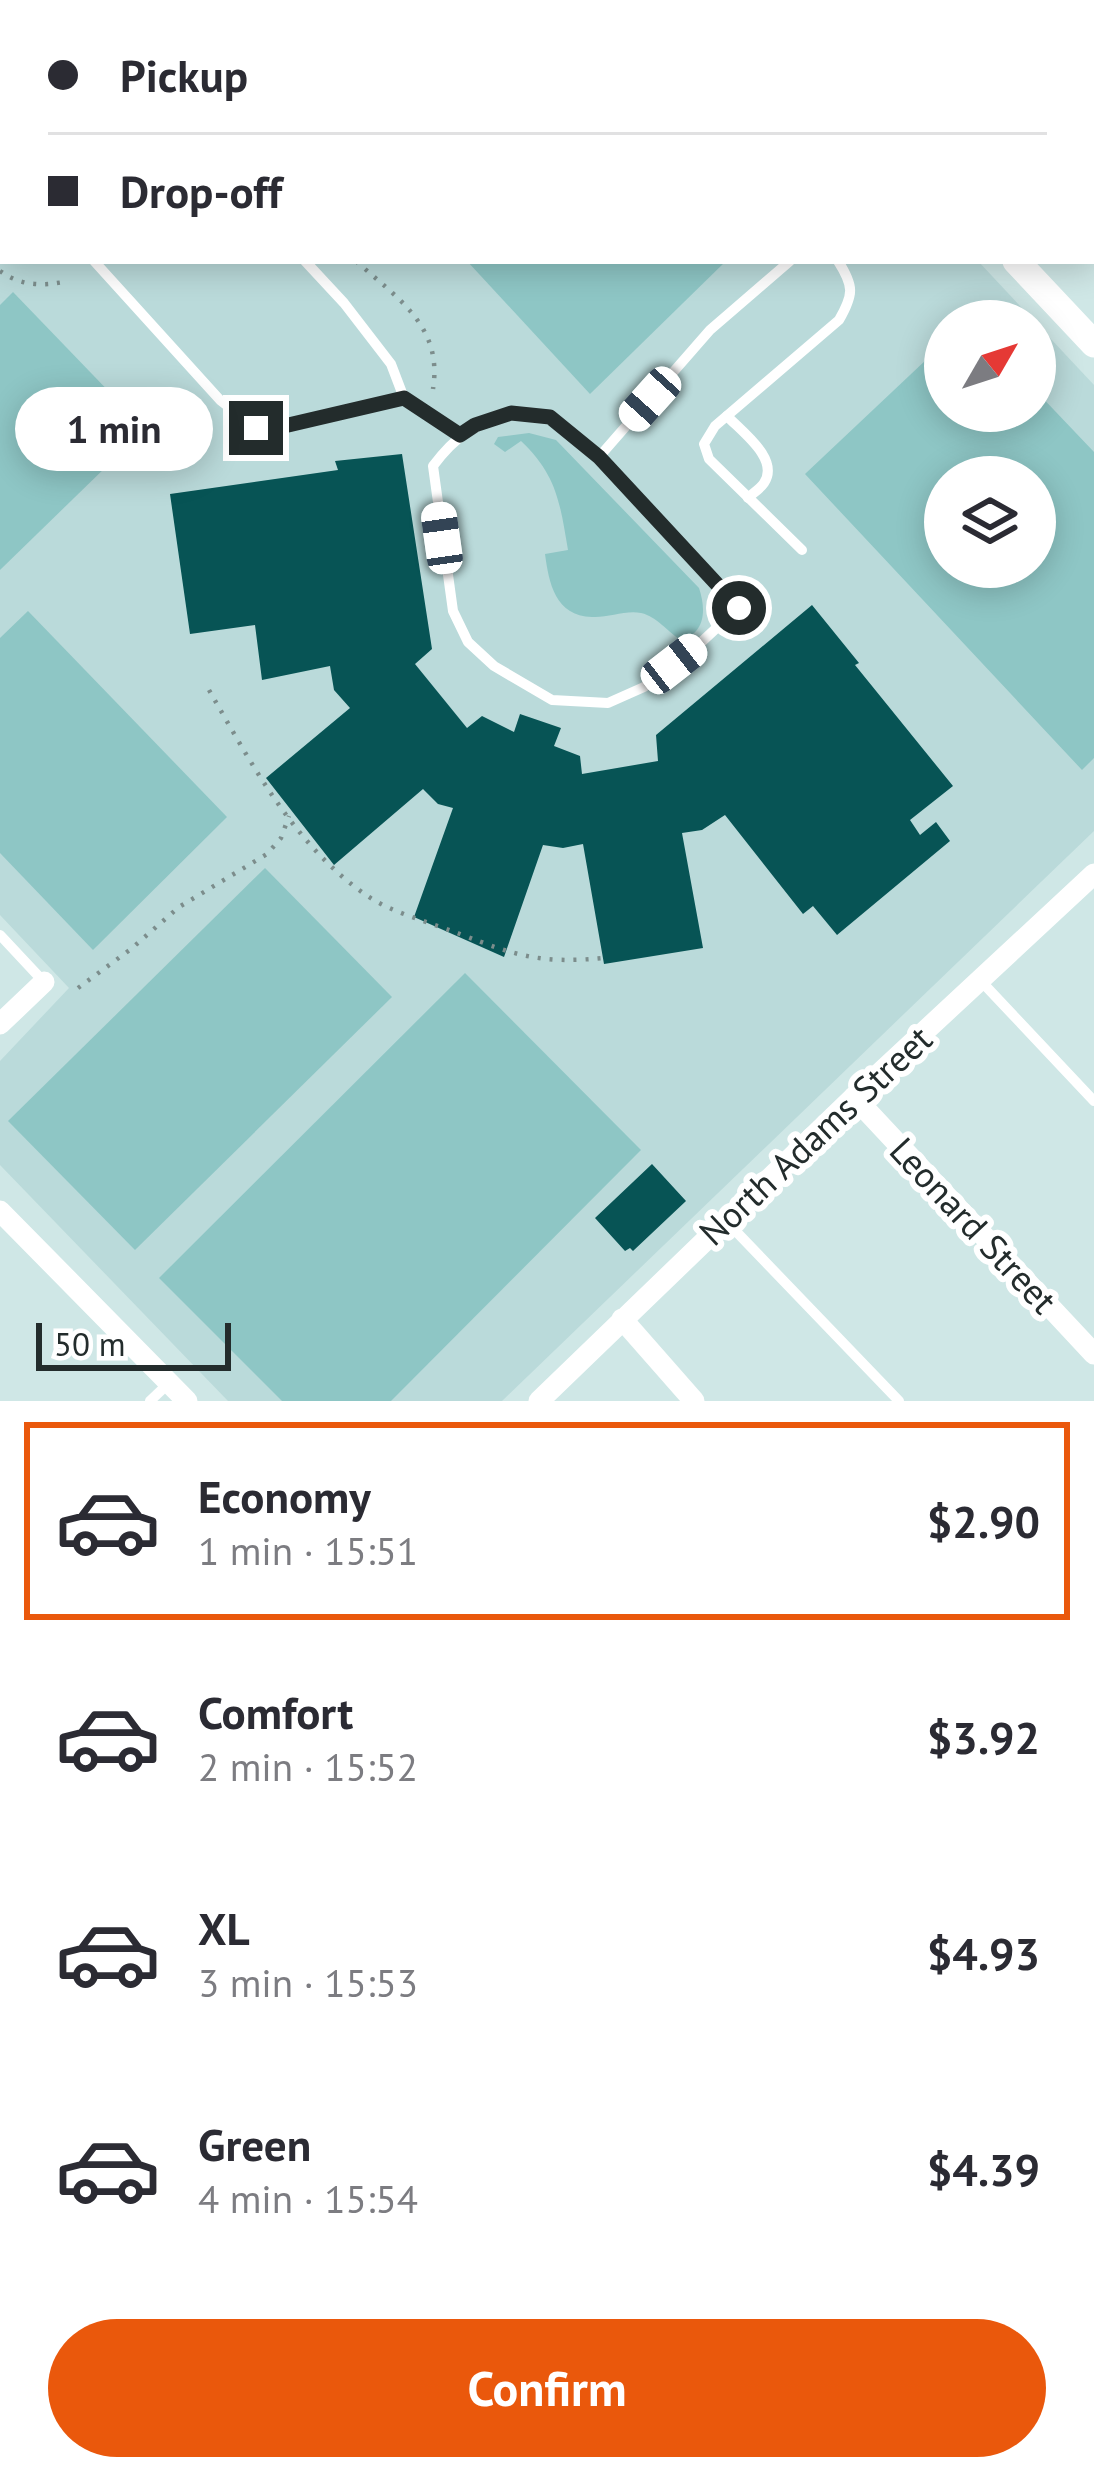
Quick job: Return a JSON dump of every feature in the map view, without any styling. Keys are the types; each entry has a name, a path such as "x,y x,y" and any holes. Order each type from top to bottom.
{"street":[{"path":"1019,264 1094,344"},
{"name":"North Adams Street","path":"539,1401 1094,874"},
{"path":"0,1024 44,982"},
{"name":"Leonard Street","path":"854,1097 1094,1354"},
{"path":"0,1210 187,1401"},
{"path":"622,1318 694,1401"}],"lane":[{"path":"97,264 220,400 256,428 284,426 404,398"},
{"path":"307,264 391,364 404,398 460,435"},
{"path":"599,457 710,330 787,264"},
{"path":"802,550 709,459 704,444 715,426 839,320 851,300 850,280 840,264"},
{"path":"511,413 550,417 599,457 739,608 644,687 608,703 552,700 494,666 469,642 452,611 433,466 460,435 511,413"},
{"path":"727,416 763,454 768,469 765,483 748,498"},
{"path":"0,935 44,982"},
{"path":"980,980 1094,1100"},
{"path":"725,1220 899,1401"},
{"path":"150,1401 169,1382"}],"path":[{"path":"360,264 378,277 426,333 437,365 434,389"},
{"path":"0,271 14,280 41,286 69,281"},
{"path":"209,690 264,784 329,866 369,897 506,952 562,962 604,958"},
{"path":"77,988 178,907 267,854 281,838 289,816"}],"shaded area":[{"path":"0,264 981,264 1014,300 924,300 924,432 1056,432 1056,344 1094,385 1094,831 502,1401 228,1401 0,1165 0,1061 69,988 0,915"},
{"path":"470,264 723,264 590,394"},
{"path":"13,292 145,429 0,570 0,305"},
{"path":"924,362 924,432 1056,432 1056,412 1094,452 1094,758 1082,770 805,474"},
{"path":"529,433 556,440 699,588 703,612 700,626 689,637 681,640 641,613 592,617 562,604 552,586 545,554 568,550 555,491 521,441 505,452 494,444 498,437"},
{"path":"28,611 227,817 93,950 0,853 0,638"},
{"path":"265,868 392,997 135,1250 8,1121"},
{"path":"465,973 641,1150 391,1401 282,1401 159,1278"}],"building":[{"path":"402,454 432,649 415,664 467,728 482,716 514,732 520,714 561,728 554,746 580,756 582,774 658,761 656,735 812,605 953,786 910,820 920,835 936,822 950,841 837,935 813,906 803,914 725,815 702,830 682,833 703,948 604,964 583,844 543,845 504,957 414,917 453,808 438,804 423,789 334,865 266,778 350,708 334,690 330,666 262,680 255,625 190,634 170,494 338,470 335,461"},
{"path":"652,1164 686,1201 633,1251 625,1251 595,1218"}],"route":[{"path":"256,428 284,426 404,398 460,435 511,413 550,417 599,457 739,608"}]}
